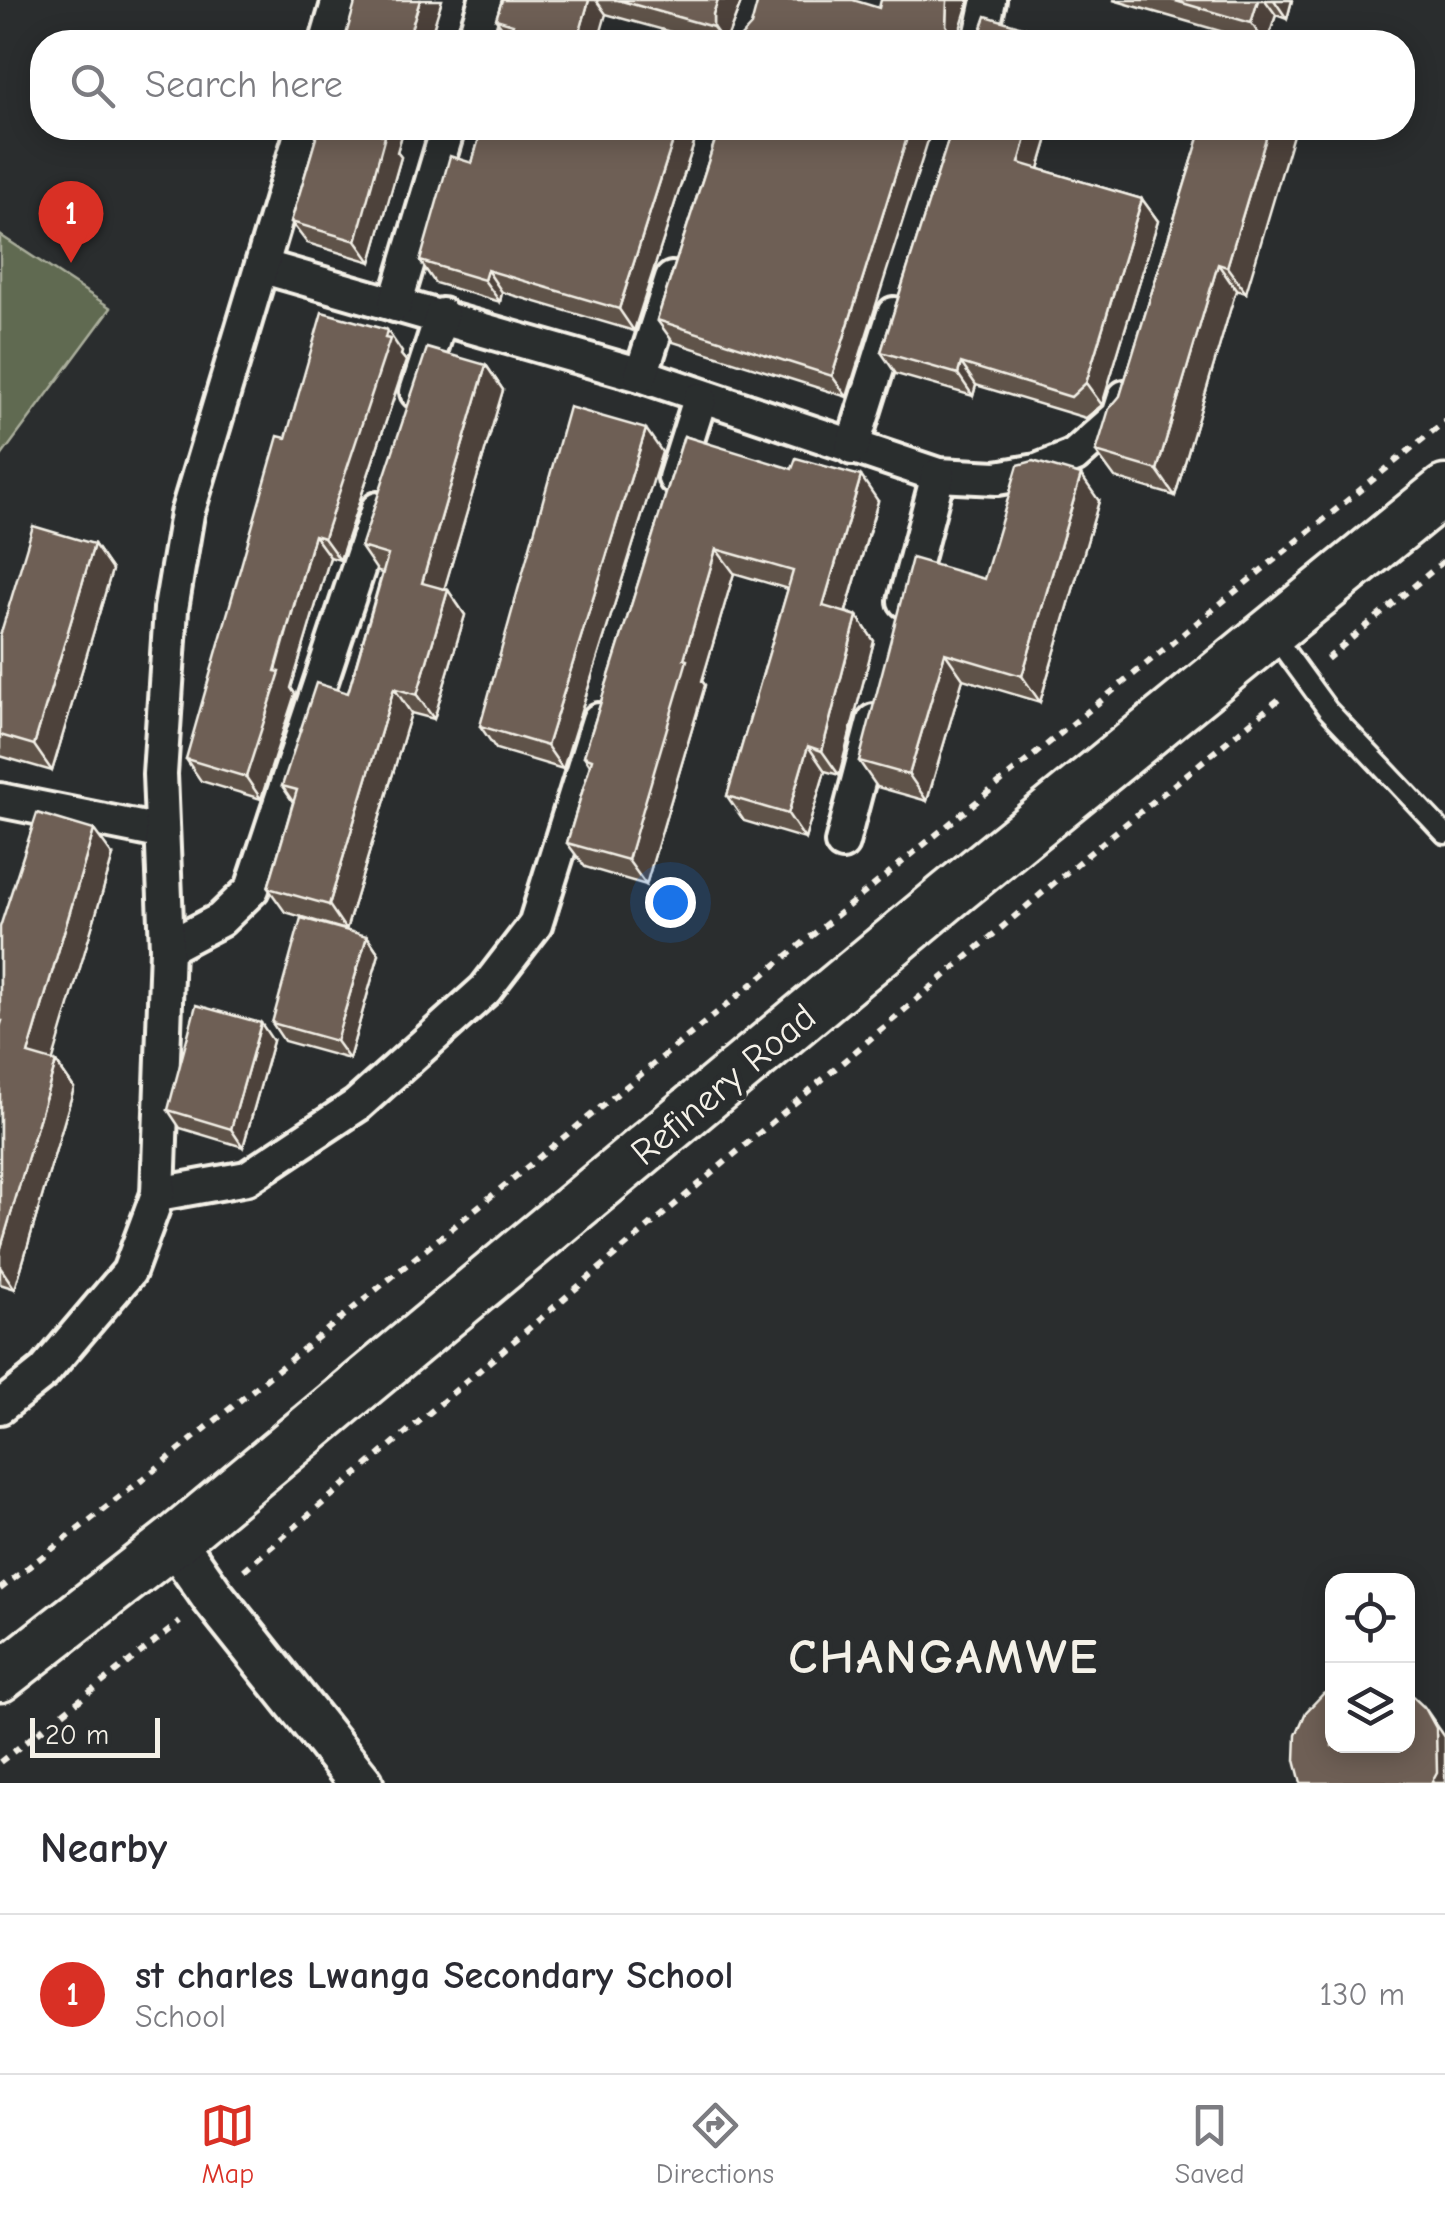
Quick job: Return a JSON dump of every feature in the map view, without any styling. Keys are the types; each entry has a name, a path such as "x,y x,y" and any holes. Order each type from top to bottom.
{"main road":[{"name":"Refinery Road","path":"0,1677 174,1542 949,895 1445,490"}],"street":[{"path":"330,30 339,0"},
{"path":"477,30 486,0"},
{"path":"983,30 989,0"},
{"path":"0,1407 44,1372 129,1272 158,1194 167,948 160,832 169,626 187,514 300,140"},
{"path":"395,305 444,140"},
{"path":"641,375 684,242"},
{"path":"264,268 442,315 641,375 938,475 996,478 1037,470 1074,456 1120,416 1136,362"},
{"path":"852,448 906,278"},
{"path":"405,426 442,315"},
{"path":"665,511 700,398"},
{"path":"898,630 938,475"},
{"path":"167,948 220,920 252,889 387,482"},
{"path":"158,1194 247,1178 357,1105 485,990 535,925 612,680"},
{"path":"842,842 882,688"},
{"path":"0,800 44,812 160,832"},
{"path":"32,847 44,812"},
{"path":"174,1542 361,1783"}],"lane":[{"path":"1272,632 1303,680 1445,834"}],"path":[{"path":"0,1589 158,1468 1445,421"},
{"path":"0,1762 213,1597 1080,861 1445,560"}],"green space":[{"path":"0,235 111,308 0,458"}],"building":[{"path":"356,0 420,0 411,30 347,30"},
{"path":"502,0 589,0 580,30 511,30 513,24 496,19"},
{"path":"618,0 718,0 713,27"},
{"path":"758,0 853,0 879,8 881,0 947,0 949,30 747,30"},
{"path":"1172,0 1258,0 1251,23"},
{"path":"986,16 1033,30 981,30"},
{"path":"315,140 384,140 356,241 291,222"},
{"path":"479,140 673,140 619,309 487,270 484,280 420,261 450,156 472,163"},
{"path":"715,140 906,140 832,376 657,320"},
{"path":"948,140 1026,140 1019,163 1142,199 1086,383 1071,397 961,363 958,374 881,352"},
{"path":"1198,140 1265,140 1227,267 1218,264 1157,470 1096,452 1109,409 1120,396"},
{"path":"322,312 387,330 385,338 390,339 324,538 314,535 275,671 280,672 246,777 186,759 278,436 286,438"},
{"path":"427,348 486,365 422,583 448,590 417,695 394,688 329,905 268,888 297,790 282,786 316,683 348,693 388,555 361,547"},
{"path":"569,407 646,429 547,746 480,726"},
{"path":"684,436 792,469 796,458 861,476 823,606 857,616 822,751 808,746 788,814 727,796 793,571 716,549 628,860 567,843 592,759 584,756"},
{"path":"1033,461 1081,475 1022,676 945,653 909,775 859,761 912,558 984,579 1018,465"},
{"path":"33,526 94,544 34,745 0,735 0,636"},
{"path":"37,813 94,830 28,1054 56,1062 0,1251 0,927"},
{"path":"301,918 367,936 336,1041 272,1023"},
{"path":"196,1005 261,1023 231,1129 168,1110"},
{"path":"1323,1694 1325,1753 1415,1753 1415,1699 1436,1728 1437,1772 1431,1783 1301,1783 1295,1760 1296,1735 1306,1712"}],"place":[{"name":"st charles Lwanga Secondary School","path":"71,263"}],"district":[{"name":"CHANGAMWE","path":"944,1656"}]}
